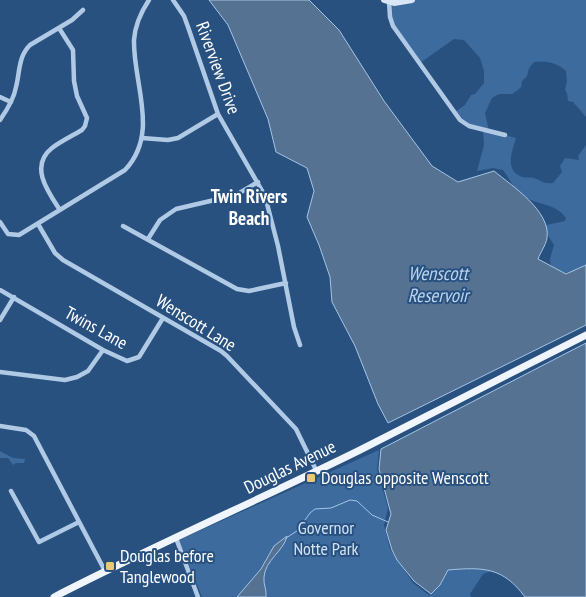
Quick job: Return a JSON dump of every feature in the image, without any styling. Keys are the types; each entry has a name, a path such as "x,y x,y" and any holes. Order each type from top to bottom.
{"main road":[{"name":"Douglas Avenue","path":"54,597 148,549 176,538 360,450 586,334"}],"street":[{"path":"0,222 8,234 16,236 125,170 136,156 142,138 142,111 134,39 140,16 149,0"},
{"name":"Riverview Drive","path":"173,0 184,16 218,114 265,196 286,283 294,327 300,345"},
{"path":"412,0 394,3 386,1 393,26 455,114 469,126 505,135"},
{"path":"0,120 11,102 16,87 20,60 26,49 34,42 72,20 82,10"},
{"path":"60,28 73,50 74,81 87,118 86,126 82,130 51,148 43,161 41,168 42,181 60,210"},
{"path":"0,97 11,102"},
{"path":"142,138 168,140 178,138 218,114"},
{"path":"148,239 160,220 169,212 236,195 258,182"},
{"name":"Wenscott Lane","path":"38,224 55,252 63,260 227,356 296,428 316,470"},
{"path":"123,226 237,289 249,291 286,283"},
{"name":"Twins Lane","path":"0,290 121,360 133,360 139,357 163,318"},
{"path":"0,320 14,297"},
{"path":"0,372 65,380 78,377 88,370 102,350"},
{"path":"0,426 26,430 34,436 105,571"},
{"path":"11,491 38,542 79,522"},
{"path":"176,538 197,597"}],"green space":[{"path":"385,0 586,0 586,117 573,102 568,101 565,90 567,81 566,71 555,64 544,62 534,62 518,90 512,94 499,94 492,98 485,113 489,131 516,138 511,155 511,165 516,174 522,177 534,178 545,183 553,183 562,172 560,166 565,158 579,160 578,156 586,145 586,265 580,269 563,274 551,267 550,259 554,245 546,232 546,225 565,221 566,218 557,210 523,196 514,187 503,170 493,168 477,171 484,145 483,131 464,122 455,112 465,105 471,95 475,94 484,83 484,71 480,58 464,40 454,39 420,63 389,20 388,2"},
{"name":"Governor Notte Park","path":"379,450 377,469 388,508 384,525 390,549 413,583 430,596 430,591 441,584 448,570 482,566 494,570 483,574 470,594 471,597 202,597 179,540"},
{"path":"0,451 13,458 25,459 24,463 13,465 8,458 0,458"}],"water":[{"name":"Wenscott Reservoir","path":"209,0 309,0 339,30 384,101 432,166 458,182 494,171 529,200 543,218 547,228 547,238 538,259 566,274 586,265 586,325 388,423 378,404 355,346 332,302 330,277 307,217 314,191 307,168 276,152 268,119 228,25"},
{"path":"586,343 586,597 525,597 517,587 500,574 482,569 448,570 440,585 431,594 414,581 397,560 392,550 386,530 391,514 379,469 381,449"},
{"path":"287,536 265,571 266,597 237,597 261,569 274,546"}],"waterway":[{"path":"286,538 297,531 315,509 331,508 350,500 357,501 372,515 388,522"}],"place":[{"name":"Douglas opposite Wenscott","path":"311,478"},
{"name":"Douglas before Tanglewood","path":"110,566"}],"district":[{"name":"Twin Rivers Beach","path":"249,207"}]}
